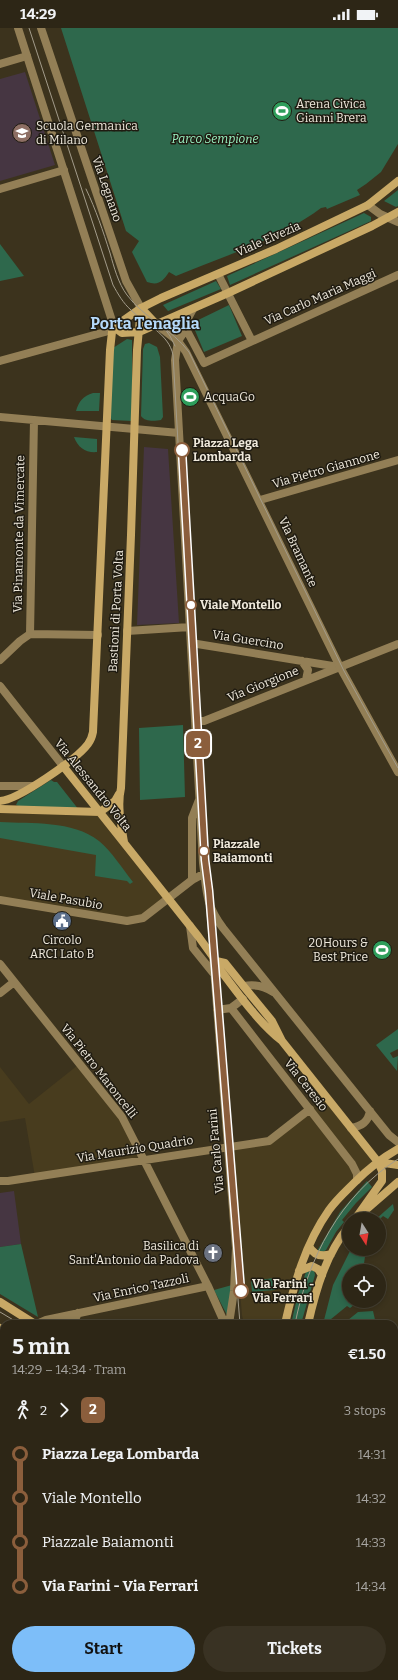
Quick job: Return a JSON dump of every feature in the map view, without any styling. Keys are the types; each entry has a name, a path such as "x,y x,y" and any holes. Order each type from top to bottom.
{"main road":[{"name":"Viale Elvezia","path":"114,327 142,308 161,298 218,274 368,205 398,181"},
{"path":"114,327 122,333 139,332 228,293 398,212"},
{"name":"Via Legnano","path":"142,308 157,324"},
{"name":"Bastioni di Porta Volta","path":"124,842 120,825 119,794 121,788 139,332 142,308"},
{"name":"Bastioni di Porta Volta","path":"0,801 12,799 63,766 84,749 92,739 94,724 108,427 110,350 114,327"},
{"name":"Via Alessandro Volta","path":"63,766 214,958"},
{"path":"0,809 100,812 115,801 119,794"},
{"name":"Via Ceresio","path":"214,958 225,964 244,986 272,1021 282,1042"},
{"name":"Via Ceresio","path":"214,958 218,967 248,1006 266,1027 282,1042 378,1162"},
{"path":"286,1320 299,1271 309,1246 329,1210 357,1180 378,1162 398,1149"},
{"path":"378,1162 398,1165"},
{"path":"360,1212 382,1181 382,1171 378,1162"},
{"path":"363,1212 398,1182"},
{"path":"309,1320 315,1293 322,1275 331,1254 342,1237"},
{"path":"309,1246 316,1255 326,1256 331,1254"},
{"path":"299,1271 312,1266 318,1269 322,1275"},
{"path":"0,1302 29,1320"}],"street":[{"path":"0,361 105,332 114,327 18,28"},
{"name":"Via Legnano","path":"41,28 123,274 129,289 142,308"},
{"path":"0,64 27,56"},
{"path":"0,189 64,170"},
{"path":"368,205 388,218 398,222"},
{"path":"186,329 204,363 252,341 218,274"},
{"name":"Via Carlo Maria Maggi","path":"252,341 398,275"},
{"path":"193,309 187,320 186,329 178,341 175,352 175,365 195,721 208,901 212,913 269,988 279,996 389,1135 398,1142"},
{"name":"Via Legnano","path":"157,324 178,341"},
{"name":"Via Bramante","path":"178,341 186,352 260,500 340,667 398,772"},
{"path":"0,417 180,433"},
{"name":"Via Pinamonte da Vimercate","path":"30,634 34,420"},
{"name":"Via Pietro Giannone","path":"260,500 398,460"},
{"path":"127,631 190,627"},
{"path":"0,660 20,641 30,634 98,635"},
{"name":"Via Guercino","path":"191,643 340,667"},
{"name":"Via Giorgione","path":"195,721 204,721 398,644"},
{"path":"302,661 308,670 306,680"},
{"name":"Via Alessandro Volta","path":"0,686 63,766"},
{"path":"0,786 32,786"},
{"path":"192,880 192,818 200,798"},
{"path":"169,899 192,880 205,873"},
{"name":"Viale Pasubio","path":"0,900 129,922 143,918 169,899"},
{"path":"190,926 191,946 194,952 214,975"},
{"name":"Via Carlo Farini","path":"214,958 214,975 236,1248 234,1291 230,1320"},
{"name":"Via Pietro Maroncelli","path":"0,964 122,1117 208,1286"},
{"path":"0,993 14,982"},
{"path":"244,986 269,988"},
{"path":"251,995 252,992 256,990 269,988"},
{"path":"217,1010 231,1008 243,999"},
{"name":"Via Ceresio","path":"231,1008 352,1164 357,1180"},
{"name":"Via Maurizio Quadrio","path":"3,1181 269,1141 310,1109"},
{"path":"351,1128 366,1122 370,1111"},
{"path":"208,1286 223,1320"},
{"name":"Via Enrico Tazzoli","path":"47,1320 208,1286"},
{"path":"75,1320 78,1313"}],"shaded area":[{"name":"Scuola Germanica di Milano","path":"25,72 55,165 0,181 0,79"},
{"path":"144,447 168,449 179,623 137,625"},
{"path":"0,810 100,813 168,899 135,920 0,899"},
{"path":"78,1065 122,1117 144,1160 35,1177 25,1118 0,1122 0,1067 29,1104"},
{"path":"325,1097 377,1162 318,1227 285,1320 243,1320 228,1147 269,1141"},
{"path":"14,1191 21,1244 0,1247 0,1193"}],"green space":[{"name":"Parco Sempione","path":"61,28 398,28 398,144 381,172 357,190 360,195 327,209 326,207 321,208 288,229 251,246 176,276 169,272 163,280 158,283 147,282 132,252 139,241 126,231"},
{"path":"398,190 398,206 396,207 384,201"},
{"path":"364,213 371,217 371,221 230,285 227,276"},
{"path":"0,244 24,276 0,281"},
{"path":"216,281 221,289 168,311 163,305"},
{"path":"229,305 242,336 204,352 192,323"},
{"path":"127,339 132,340 132,421 112,420 109,416 113,348"},
{"path":"149,343 157,347 160,357 163,417 161,420 153,421 141,416 143,349 145,344"},
{"path":"93,393 100,393 99,411 76,411 82,399"},
{"path":"74,437 97,439 97,452 86,451 80,447"},
{"path":"183,725 185,797 140,800 139,728"},
{"path":"51,780 57,782 79,810 16,805 18,801"},
{"path":"0,822 51,824 77,829 99,841 117,860 133,882 130,884 127,881 95,876 96,855 0,838"},
{"path":"398,1029 398,1049 390,1053 393,1058 398,1056 397,1071 376,1045"},
{"path":"367,1181 372,1187 349,1212 342,1212 342,1224 326,1250 323,1252 317,1251 340,1212"},
{"path":"393,1204 394,1210 388,1219 386,1218 386,1212 384,1212"},
{"path":"21,1244 38,1317 0,1294 0,1247"},
{"path":"348,1256 365,1256 364,1264 344,1264"},
{"path":"342,1267 342,1308 345,1308 330,1320 324,1320 333,1285"},
{"path":"314,1270 315,1275 302,1320 292,1320 298,1294 306,1272"},
{"path":"274,1278 275,1290 252,1292 251,1281"},
{"path":"232,1285 227,1315 214,1290"},
{"path":"373,1311 375,1320 348,1320 358,1312"}],"tram line":[{"path":"29,28 113,285 128,307 162,335 171,348 173,355 202,863 240,1320"},
{"path":"86,189 99,221 121,285 127,295 141,310 175,337 189,352 344,671 398,768"},
{"path":"165,329 175,346"},
{"name":"2","path":"182,450 206,875 209,891 241,1291"},
{"path":"296,1320 308,1276 318,1253 343,1210 359,1191 377,1174 398,1159"},
{"path":"0,1312 13,1320"}],"place":[{"name":"Arena Civica Gianni Brera","path":"282,111"},
{"name":"Scuola Germanica di Milano","path":"22,133"},
{"name":"AcquaGo","path":"190,397"},
{"name":"Piazza Lega Lombarda","path":"182,450"},
{"name":"Viale Montello","path":"191,605"},
{"name":"Piazzale Baiamonti","path":"204,851"},
{"name":"Circolo ARCI Lato B","path":"62,921"},
{"name":"20Hours & Best Price","path":"382,950"},
{"name":"Basilica di Sant'Antonio da Padova","path":"213,1253"},
{"name":"Via Farini - Via Ferrari","path":"241,1291"}],"district":[{"name":"Porta Tenaglia","path":"145,323"}]}
